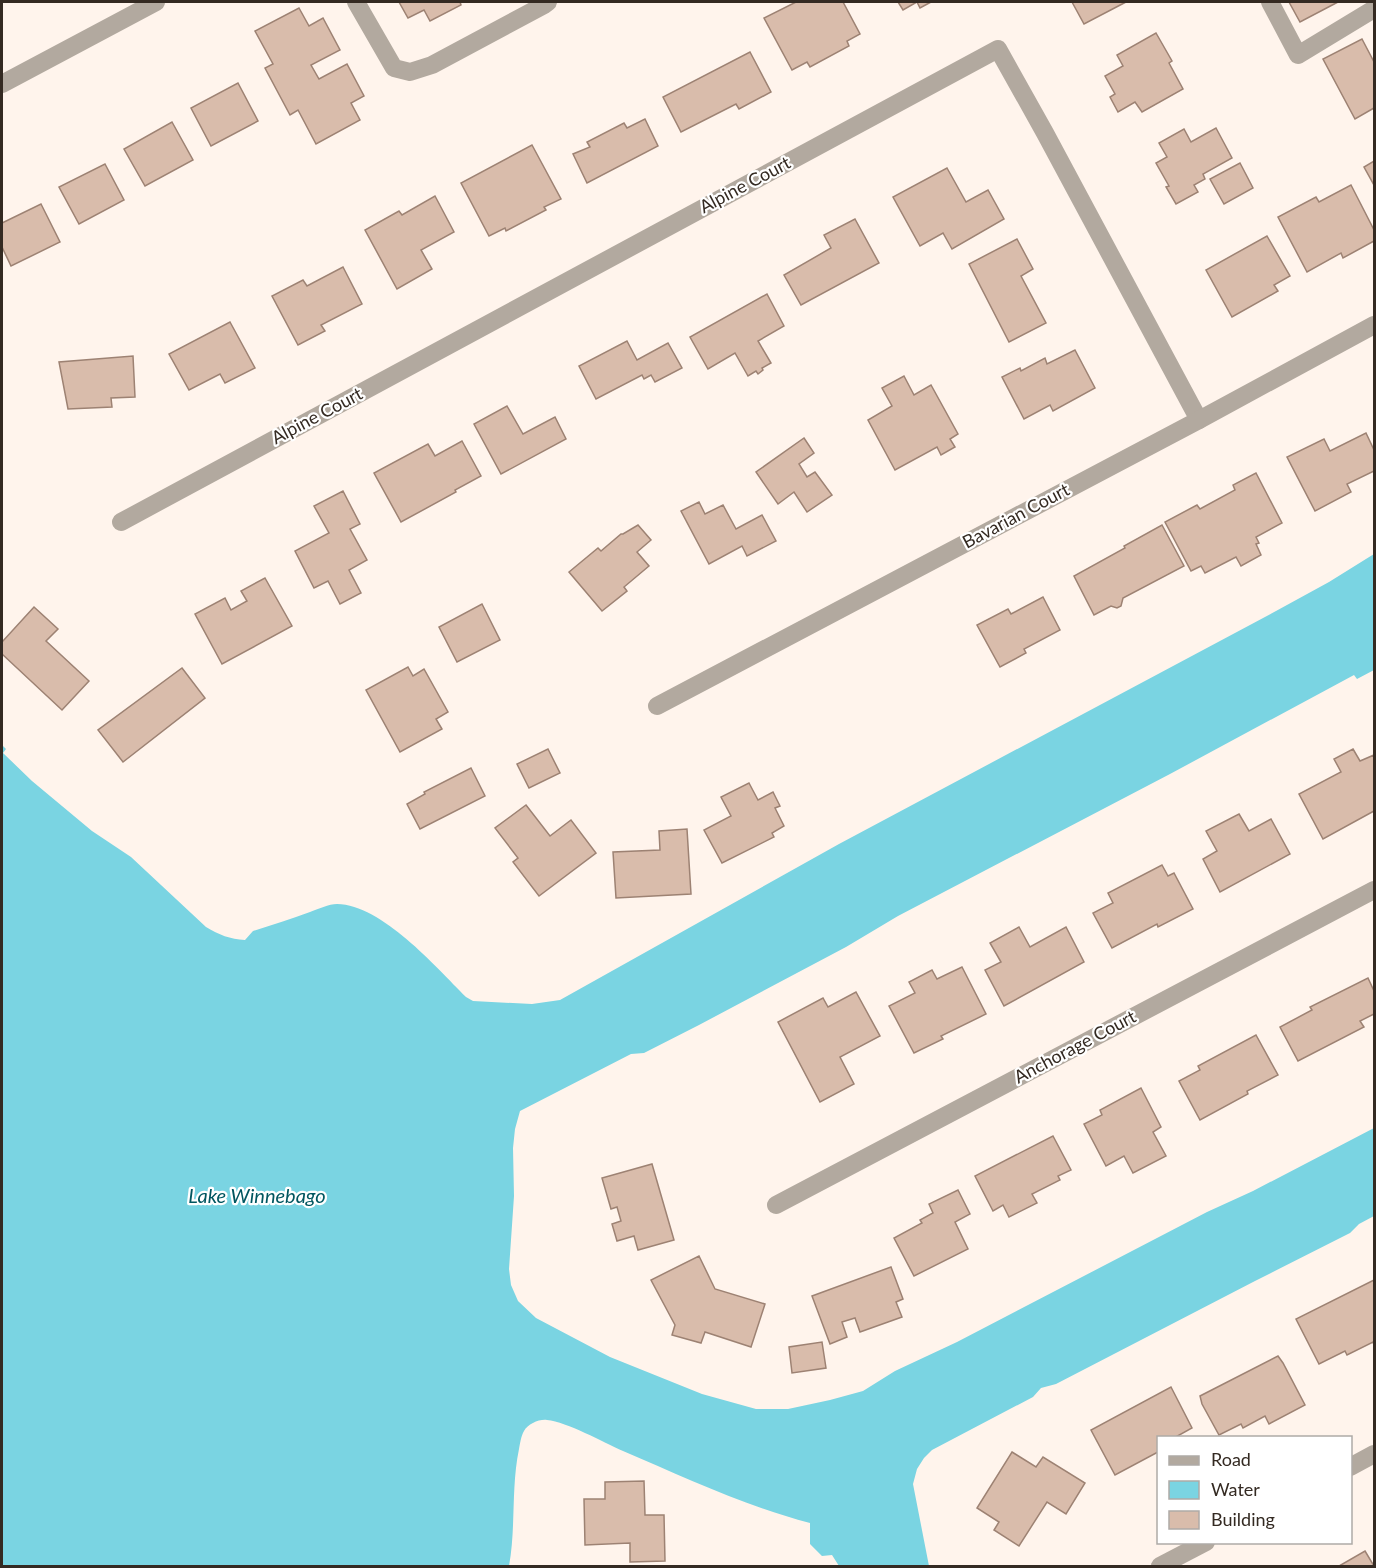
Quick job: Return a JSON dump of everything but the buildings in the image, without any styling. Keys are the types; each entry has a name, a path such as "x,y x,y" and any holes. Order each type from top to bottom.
{"street":[{"path":"2,84 156,2"},
{"path":"356,2 394,68 410,72 432,65 548,2"},
{"path":"1270,2 1298,55 1374,9"},
{"name":"Alpine Court","path":"121,522 998,49 1199,420"},
{"name":"Bavarian Court","path":"657,706 1374,325"},
{"name":"Anchorage Court","path":"776,1204 1374,890"},
{"path":"1352,1466 1374,1454"},
{"path":"1160,1566 1202,1544"}],"water":[{"name":"Lake Winnebago","path":"1374,554 1374,670 1357,679 1354,675 898,916 846,947 699,1025 644,1053 631,1054 520,1111 513,1148 514,1196 509,1269 511,1285 518,1301 536,1318 610,1357 702,1394 756,1409 788,1409 863,1391 895,1371 957,1342 1374,1128 1374,1216 1359,1224 1350,1233 1056,1384 1041,1388 1033,1397 932,1450 917,1469 913,1484 929,1566 839,1566 832,1555 822,1556 810,1544 810,1523 738,1500 575,1428 544,1420 528,1426 521,1440 515,1478 509,1566 2,1566 2,745 6,749 3,753 32,781 92,831 131,857 206,927 215,932 229,938 245,940 253,931 327,906 337,904 354,907 372,915 407,939 466,997 473,1001 532,1004 560,1000 839,844 1329,582"}]}
